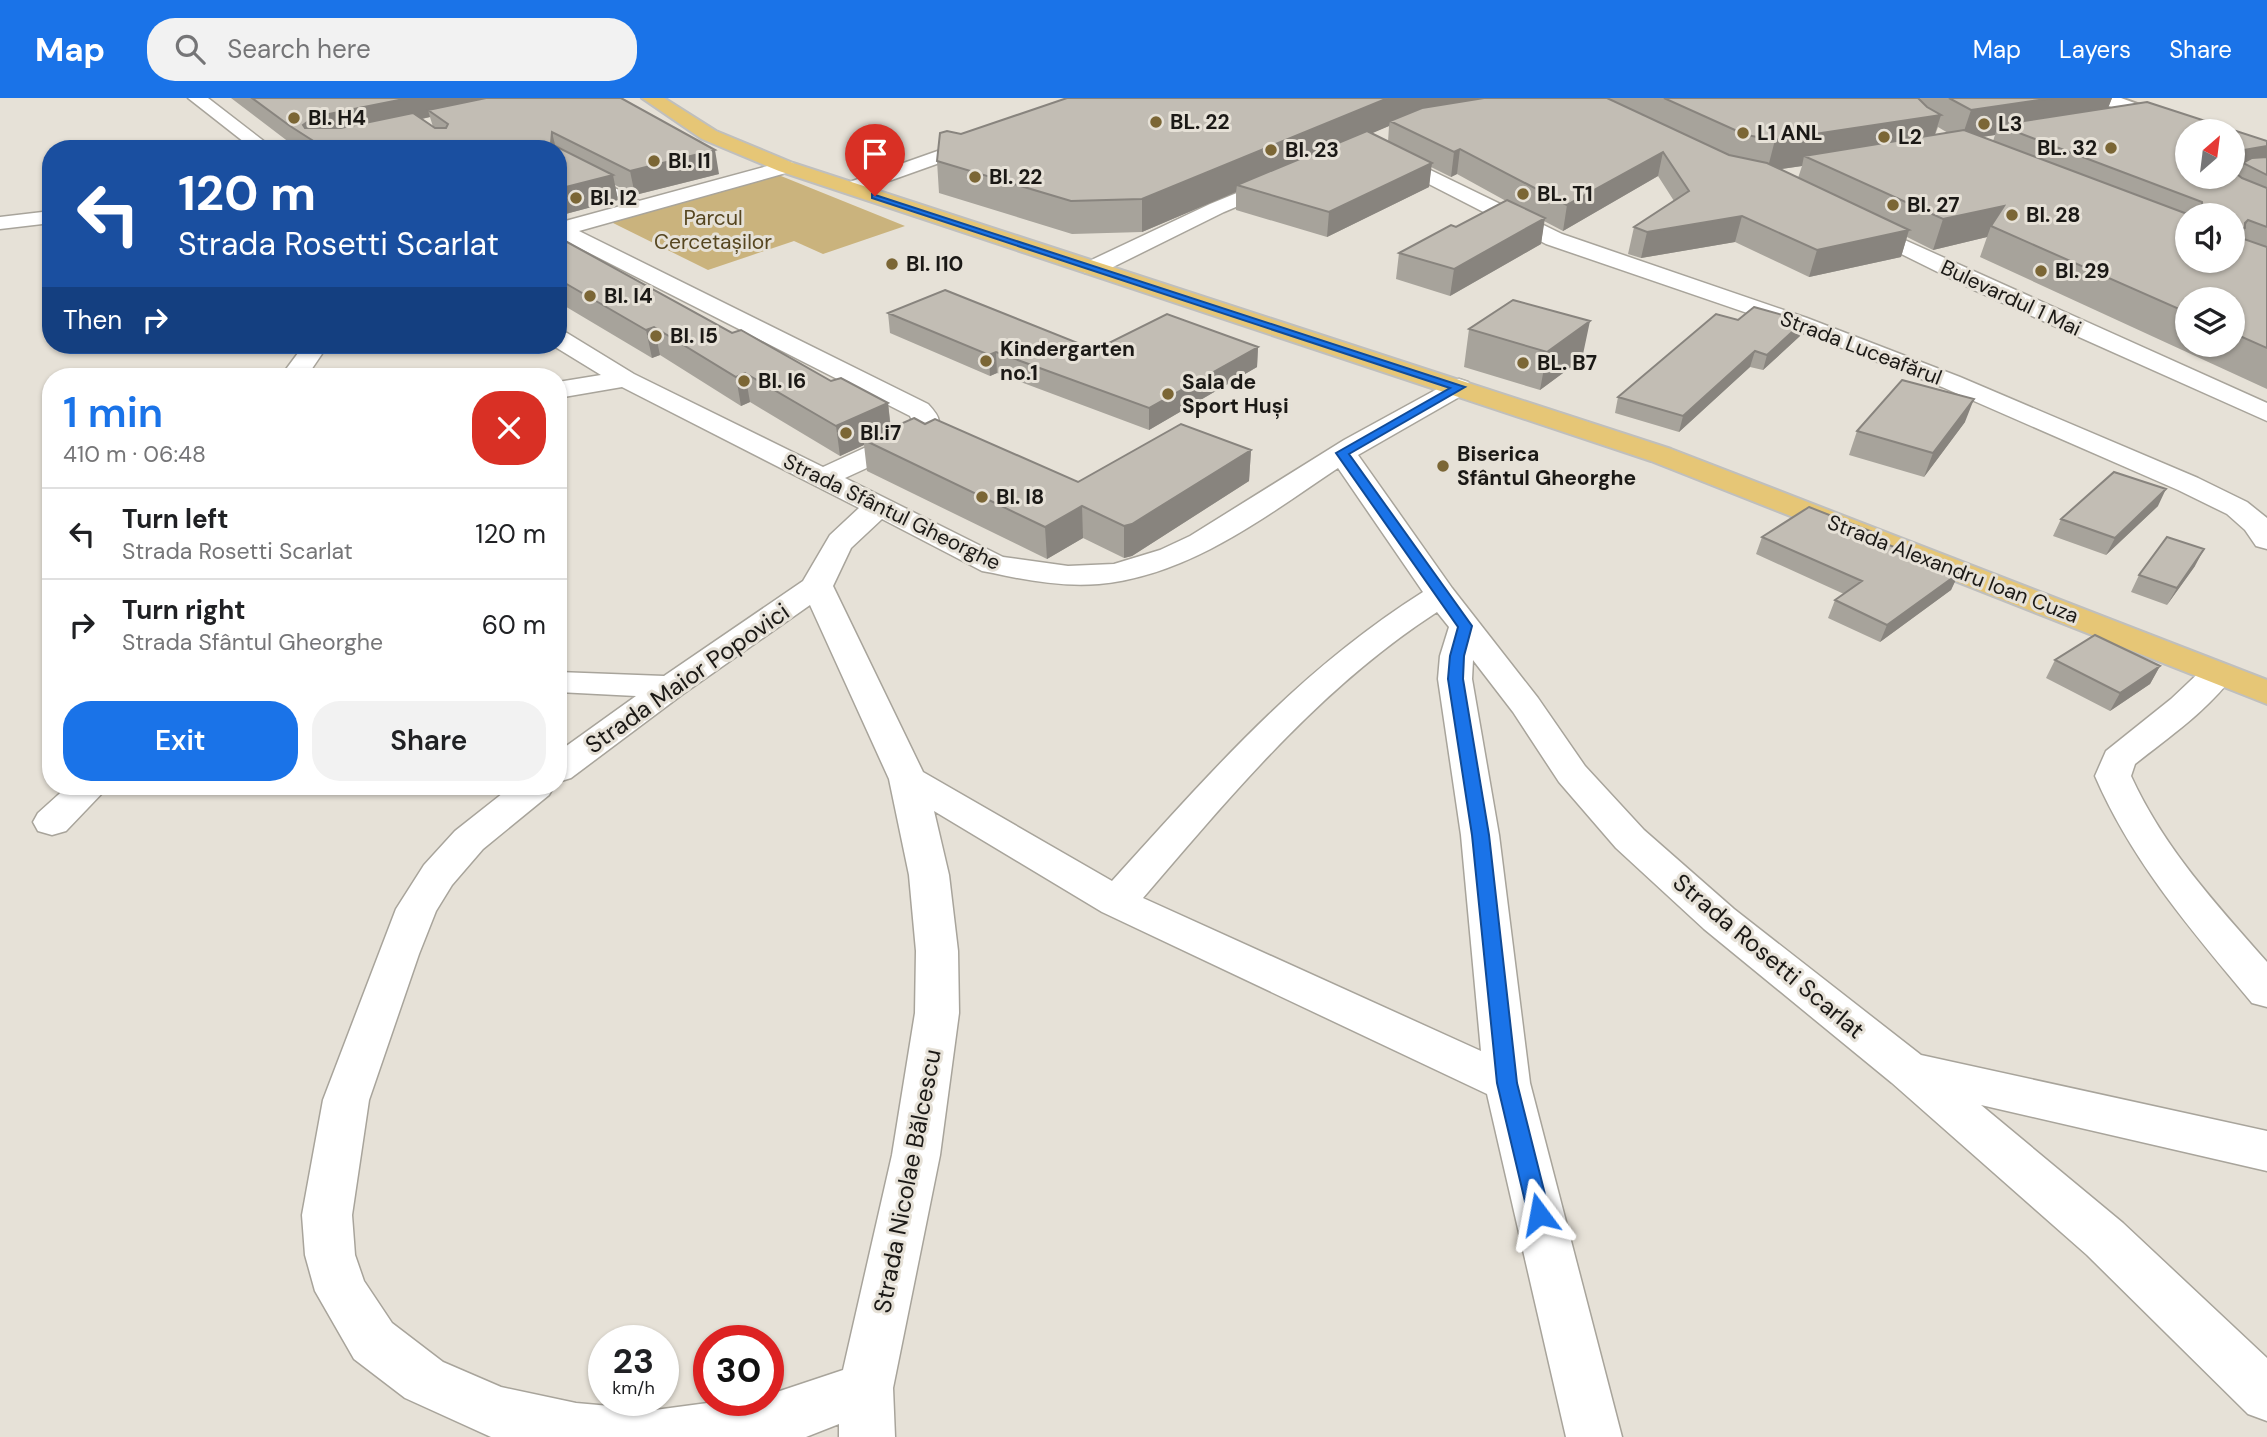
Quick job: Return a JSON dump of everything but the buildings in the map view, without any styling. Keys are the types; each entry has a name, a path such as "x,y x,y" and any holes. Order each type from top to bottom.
{"highway":[{"name":"Strada Alexandru Ioan Cuza","path":"650,98 709,135 786,167 1459,387 1748,488 2267,693"}],"street":[{"path":"197,98 253,140"},
{"path":"2104,98 2175,124"},
{"path":"2116,123 2156,117"},
{"path":"851,188 999,135"},
{"name":"Strada Luceafărul","path":"1376,140 1554,239 1798,323 1951,382 2188,484 2236,508 2256,524 2267,540"},
{"path":"567,228 786,167"},
{"path":"1093,268 1217,208 1303,171"},
{"name":"Bulevardul 1 Mai","path":"1832,212 1984,286 2267,413"},
{"path":"0,223 42,217"},
{"path":"567,234 919,410 927,419 927,425 922,432 821,479"},
{"name":"Strada Sfântul Gheorghe","path":"567,344 625,379 993,564 1056,576 1115,573 1174,554 1257,509 1342,453 1459,387"},
{"path":"567,389 625,379"},
{"name":"Strada Rosetti Scarlat","path":"1342,453 1453,611 1506,677 1572,774 1630,839 1719,919 1908,1070 2105,1239 2267,1395"},
{"path":"2236,508 2267,495"},
{"path":"817,586 829,556 848,530 878,508"},
{"name":"Strada Maior Popovici","path":"567,763 671,687 817,586"},
{"name":"Strada Nicolae Bălcescu","path":"817,586 908,779 929,875 937,951 937,1013 916,1155 866,1388 867,1437"},
{"path":"1116,902 1230,773 1338,668 1390,627 1453,611 1457,656 1455,679 1480,835 1507,1083 1594,1437"},
{"path":"2218,673 2183,707 2119,760 2113,776 2123,800 2159,861 2267,992"},
{"path":"567,682 671,687"},
{"path":"908,779 1116,902 1507,1083"},
{"path":"52,822 80,795"},
{"path":"525,795 469,840 438,875 416,909 398,954 346,1100 327,1214 330,1255 341,1292 373,1341 424,1380 498,1413 576,1430 655,1437 777,1421 866,1388"},
{"path":"1908,1070 2267,1151"}],"lane":[{"path":"567,166 644,207"}],"green space":[{"name":"Parcul Cercetașilor","path":"776,174 905,226 823,254 794,241 708,270 611,222"}],"place":[{"name":"Bl. H4","path":"294,118"},
{"name":"BL. 22","path":"1156,122"},
{"name":"L3","path":"1984,124"},
{"name":"L1 ANL","path":"1743,133"},
{"name":"L2","path":"1884,137"},
{"name":"BL. 32","path":"2111,148"},
{"name":"Bl. 23","path":"1271,150"},
{"name":"Bl. I1","path":"654,161"},
{"name":"Bl. 22","path":"975,177"},
{"name":"BL. T1","path":"1523,194"},
{"name":"Bl. I2","path":"576,198"},
{"name":"Bl. 27","path":"1893,205"},
{"name":"Bl. 28","path":"2012,215"},
{"name":"Bl. I10","path":"892,264"},
{"name":"Bl. 29","path":"2041,271"},
{"name":"Bl. I4","path":"590,296"},
{"name":"Bl. I5","path":"656,336"},
{"name":"Kindergarten no.1","path":"986,361"},
{"name":"BL. B7","path":"1523,363"},
{"name":"Bl. I6","path":"744,381"},
{"name":"Sala de Sport Huși","path":"1168,394"},
{"name":"Bl.i7","path":"846,433"},
{"name":"Biserica Sfântul Gheorghe","path":"1443,466"},
{"name":"Bl. I8","path":"982,497"}],"route":[{"path":"875,196 1459,387 1342,453 1465,626 1457,656 1455,679 1480,835 1507,1083 1539,1214"}]}
